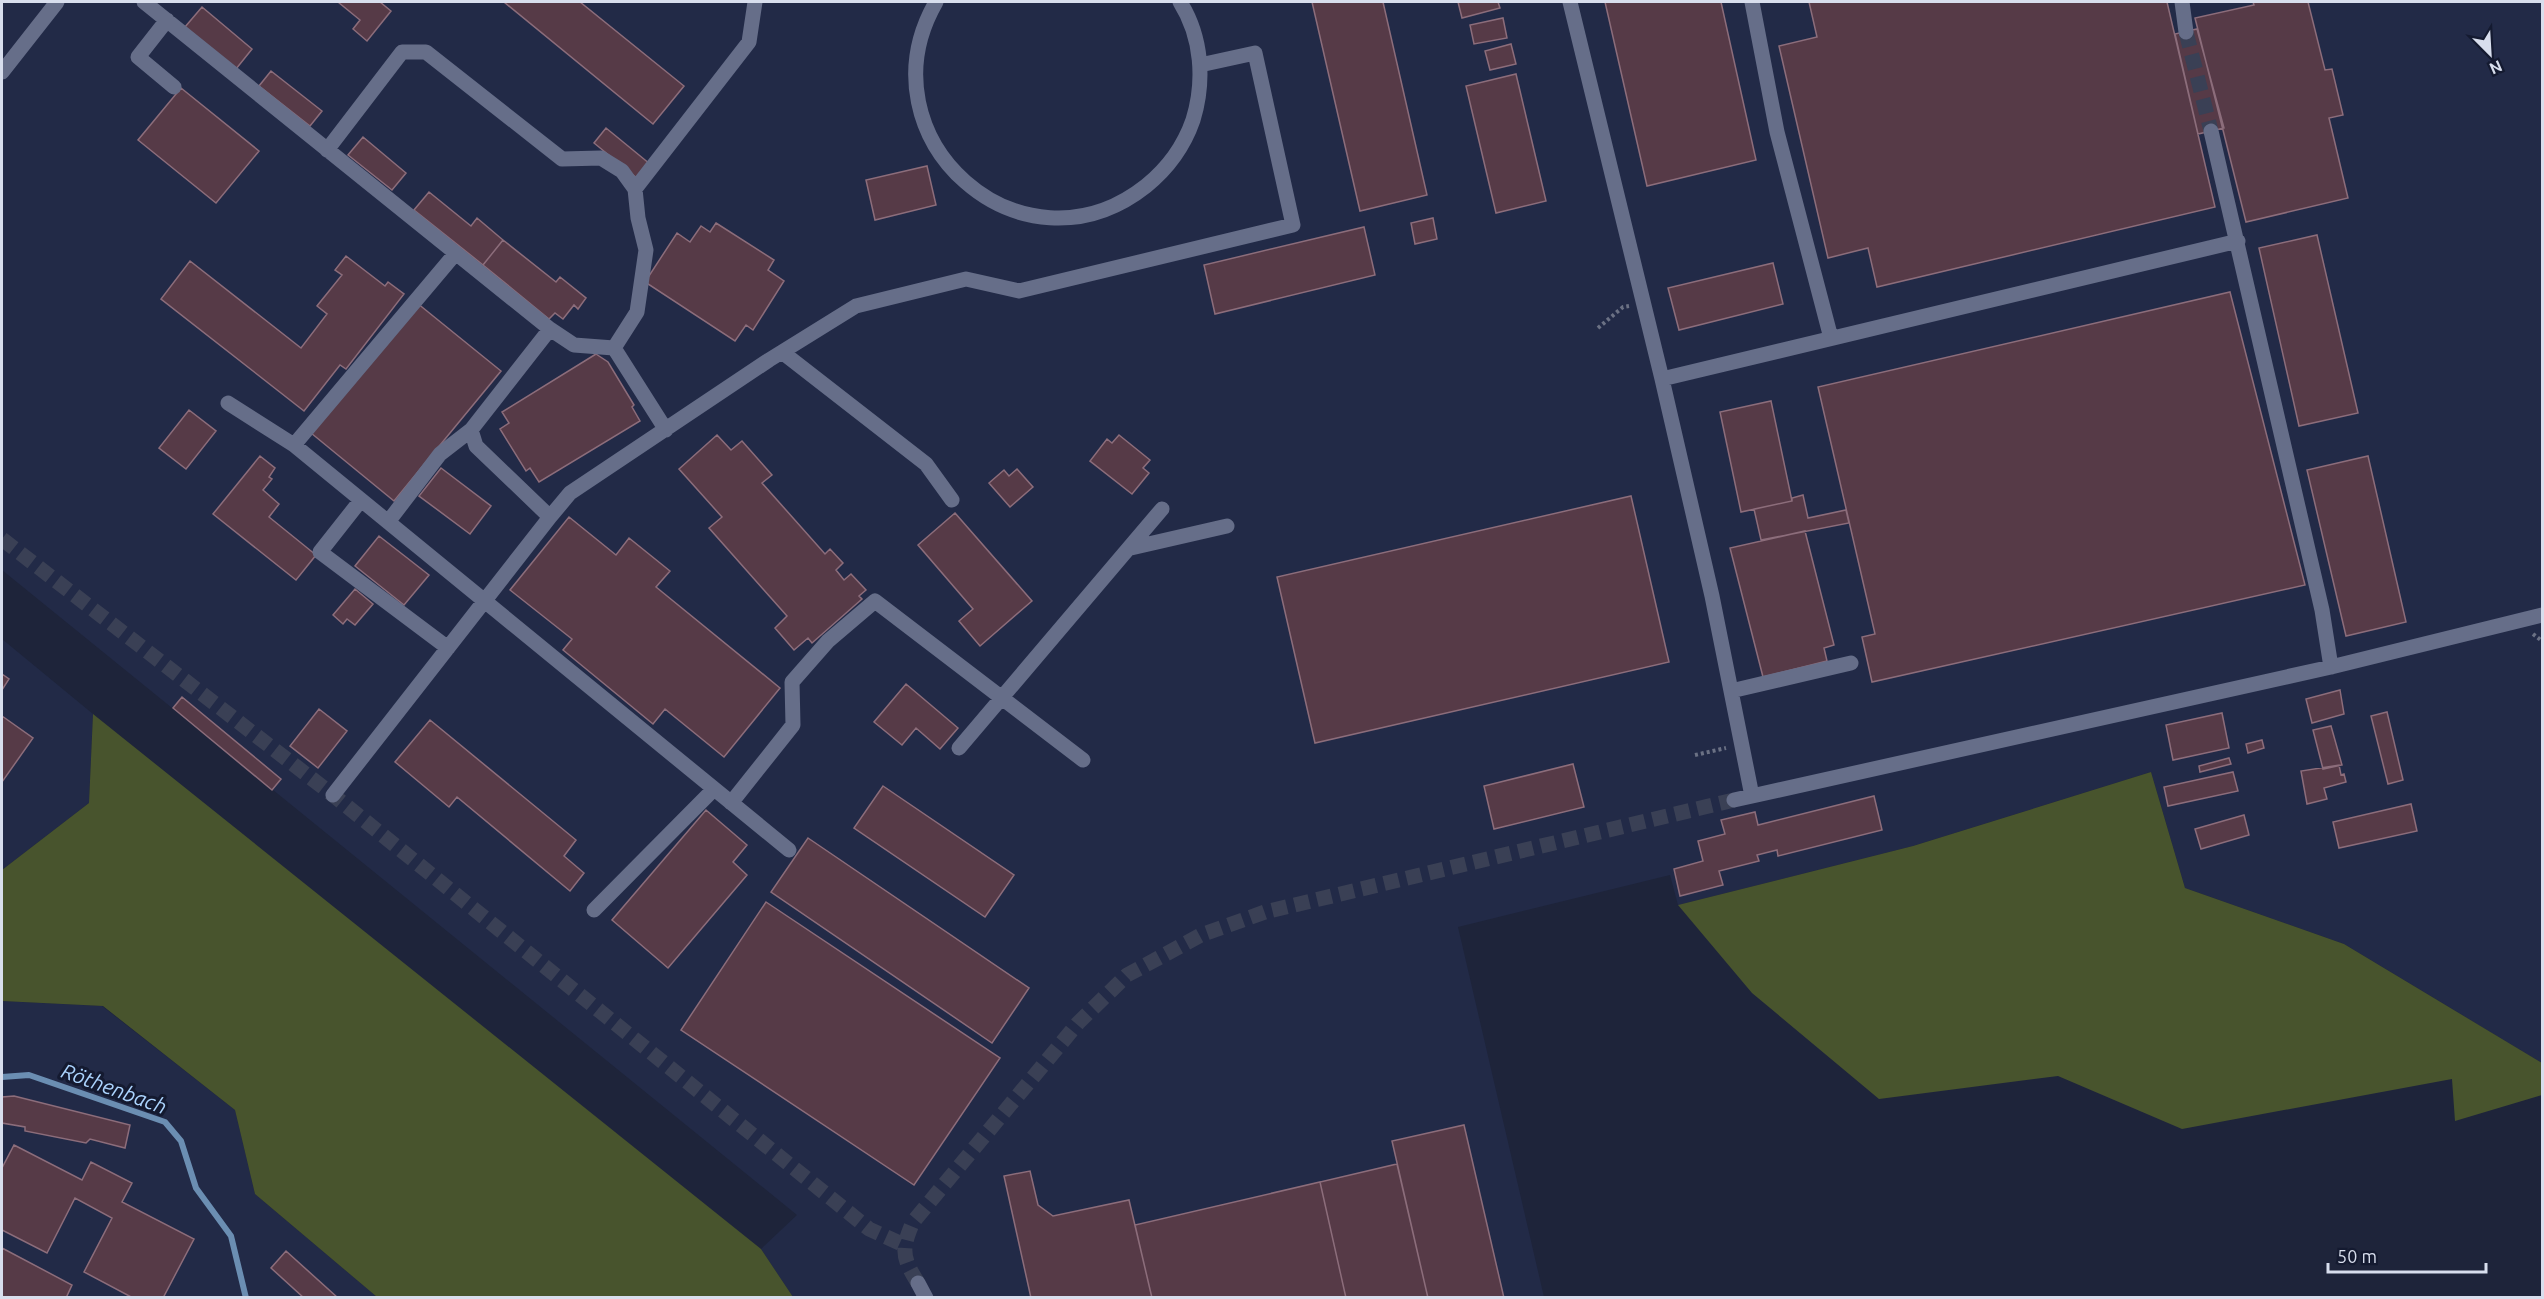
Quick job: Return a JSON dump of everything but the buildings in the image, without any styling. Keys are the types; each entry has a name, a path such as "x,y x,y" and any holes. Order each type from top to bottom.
{"street":[{"path":"2,72 57,2"},
{"path":"635,189 749,42 755,2"},
{"path":"936,2 925,22 915,64 918,106 924,126 945,163 976,192 1015,211 1057,218 1078,216 1119,203 1146,186 1169,164 1190,127 1197,107 1200,65 1191,23 1180,2"},
{"path":"1570,2 1662,379 1752,796"},
{"path":"1752,2 1777,132 1831,338"},
{"path":"2182,2 2186,32"},
{"path":"152,4 167,20 550,329 574,345 614,348"},
{"path":"167,20 138,57 174,87"},
{"path":"327,150 402,52 426,52 562,159 601,158 622,171 635,189 638,218 646,250 637,312 614,348"},
{"path":"333,795 570,493 782,352 856,306 966,279 1019,291 1293,225 1255,53 1200,65"},
{"path":"2211,131 2322,610 2331,667"},
{"path":"1662,379 2238,241"},
{"path":"294,445 455,254"},
{"path":"388,522 440,454 471,430 550,329"},
{"path":"614,348 666,430"},
{"path":"782,352 926,464 952,500"},
{"path":"228,403 294,445 789,850"},
{"path":"471,430 476,446 550,517"},
{"path":"361,500 320,552 448,648"},
{"path":"959,748 1162,509"},
{"path":"1131,548 1227,526"},
{"path":"731,803 793,725 792,682 828,641 875,601 1083,760"},
{"path":"1734,800 2331,667 2542,615"},
{"path":"1731,691 1851,663"},
{"path":"594,910 714,789"},
{"path":"918,1283 926,1298"}],"path":[{"path":"1598,328 1623,307 1643,302"},
{"path":"1695,755 1742,745"}],"shaded area":[{"path":"2,2 2542,2 2542,1063 2344,944 2185,888 2151,772 1913,846 1678,905 1670,875 1458,927 1544,1297 793,1297 761,1249 797,1215 2,570"},
{"path":"2,639 93,714 89,803 2,870"},
{"path":"2,1001 102,1006 235,1110 255,1194 377,1297 2,1297"}],"green space":[{"path":"93,714 761,1249 793,1297 377,1297 255,1194 235,1110 103,1006 2,1001 2,870 89,803"},
{"path":"2151,772 2185,888 2344,944 2542,1063 2542,1095 2455,1121 2452,1079 2182,1129 2058,1076 1879,1099 1752,993 1678,905 1913,846"}],"waterway":[{"name":"Röthenbach","path":"2,1077 29,1075 165,1122 181,1141 196,1188 231,1236 246,1298"}],"tunnel":[{"path":"2186,32 2211,131"},
{"path":"2,539 333,795 869,1229 904,1245"},
{"path":"918,1283 906,1260 905,1253 906,1240 913,1222 1078,1023 1127,975 1201,935 1265,912 1734,800"}]}
